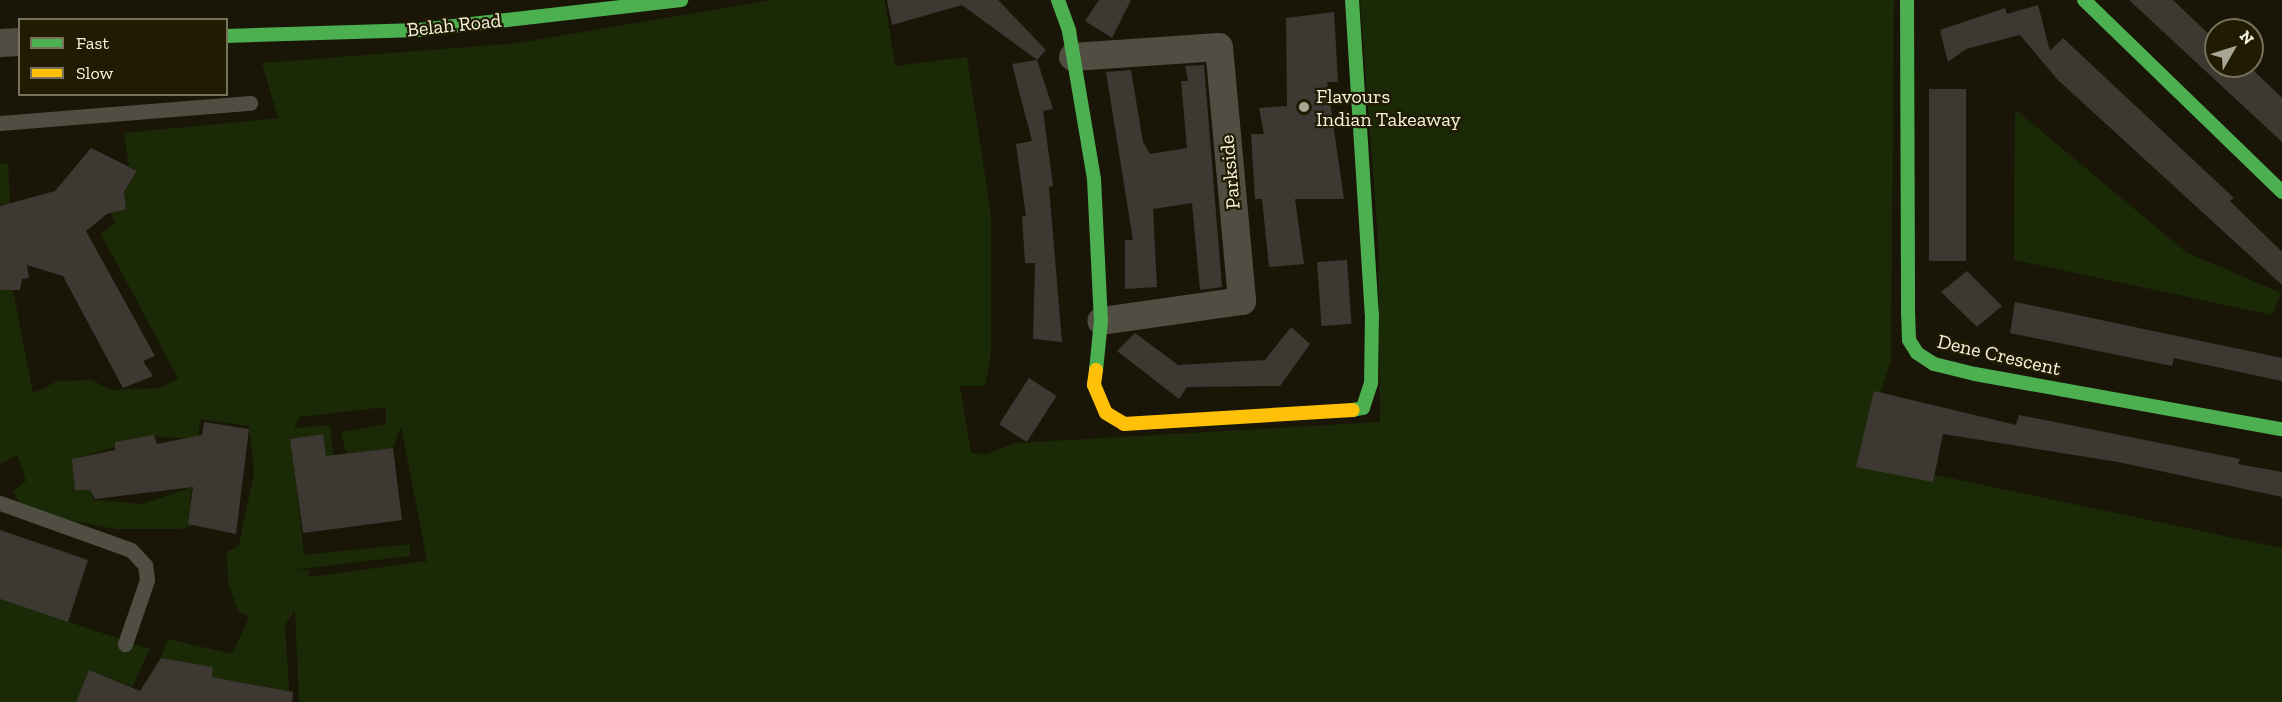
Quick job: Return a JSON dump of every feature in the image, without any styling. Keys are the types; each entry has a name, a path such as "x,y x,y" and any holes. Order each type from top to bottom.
{"street":[{"name":"Belah Road","path":"228,36 419,30 681,0"},
{"path":"1058,0 1073,57 1094,179 1101,321 1097,399 1106,413 1124,424 1331,415 1363,408 1371,383 1372,314 1352,0"},
{"name":"Dene Crescent","path":"1907,0 1908,311 1909,340 1917,353 1934,364 1975,374 2282,429"},
{"path":"2084,0 2282,192"},
{"path":"0,43 18,42"},
{"name":"Parkside","path":"1073,57 1219,47 1242,301 1101,321"}],"lane":[{"path":"0,123 250,103"},
{"path":"0,503 131,550 145,565 147,580 125,644"}],"green space":[{"path":"771,0 885,0 895,66 967,57 991,215 991,355 985,386 960,386 971,453 987,454 1014,443 1380,422 1378,239 1360,0 1894,0 1891,359 1860,459 2282,548 2282,702 299,702 295,610 285,625 290,702 272,702 274,688 212,677 213,667 161,658 168,639 232,654 249,617 238,611 228,582 227,552 239,545 254,473 249,426 200,419 197,460 191,460 188,439 154,436 73,459 75,490 90,490 94,500 143,504 192,487 188,524 194,525 182,529 115,529 44,515 21,505 13,492 26,481 17,454 0,465 0,290 13,290 33,393 58,381 92,380 111,390 160,388 178,378 101,234 115,223 111,213 126,207 124,193 137,171 129,167 124,133 278,118 262,63 518,43","holes":["386,407 386,424 341,432 349,466 335,469 330,425 294,428 299,417","401,426 427,561 309,577 309,570 292,570 410,556 410,544 304,555 291,439 323,434 329,473 353,469 350,453 393,448"]},
{"path":"2015,109 2186,252 2281,293 2272,315 2014,260"},
{"path":"8,163 10,202 8,205 0,204 0,164"},
{"path":"0,599 150,649 132,687 89,670 76,702 0,702"}],"building":[{"path":"887,0 998,0 1046,50 1037,60 962,5 892,25"},
{"path":"1099,0 1131,0 1112,38 1085,21"},
{"path":"2129,0 2173,0 2204,30 2204,70"},
{"path":"2038,5 2050,51 2063,38 2234,198 2230,201 2282,252 2282,285 2058,80 2020,35 1966,49 1948,62 1940,30 2005,8 2007,14"},
{"path":"1334,12 1338,82 1327,82 1344,199 1295,199 1304,264 1269,267 1262,199 1255,199 1251,134 1264,134 1259,108 1287,106 1286,18"},
{"path":"1037,60 1053,109 1043,111 1053,186 1049,187 1062,342 1033,339 1035,263 1025,263 1022,216 1026,216 1016,144 1032,141 1012,64"},
{"path":"1204,65 1222,287 1200,290 1192,203 1153,209 1157,287 1125,289 1125,240 1133,240 1106,72 1131,70 1143,142 1150,154 1187,148 1181,81 1188,81 1185,66"},
{"path":"2213,78 2261,78 2282,98 2282,142"},
{"path":"1929,89 1966,89 1966,261 1929,261"},
{"path":"91,148 137,171 124,192 126,209 107,214 86,231 155,356 143,361 153,376 123,388 63,276 27,265 29,278 22,279 20,290 0,290 0,206 55,191"},
{"path":"1347,260 1351,324 1322,326 1317,262"},
{"path":"1967,271 2002,306 1977,327 1941,292"},
{"path":"2015,302 2282,358 2282,381 2174,358 2172,366 2010,333"},
{"path":"1291,327 1310,344 1280,386 1187,387 1179,399 1117,351 1135,333 1178,365 1265,360"},
{"path":"1029,378 1057,396 1027,442 999,424"},
{"path":"1874,391 2016,425 2019,415 2240,459 2238,464 2282,472 2282,497 2118,462 1943,434 1933,482 1856,467"},
{"path":"204,422 249,429 236,534 188,524 193,487 95,499 90,490 75,490 72,459 115,450 115,442 154,435 157,444 202,435"},
{"path":"323,434 326,456 393,448 402,520 303,533 290,439"},
{"path":"0,530 88,560 68,622 0,599"},
{"path":"161,658 213,667 212,677 293,692 292,702 76,702 89,670 140,691"}],"traffic: fast":[{"path":"228,36 419,30 681,0"},
{"path":"1058,0 1069,31 1094,179 1101,321 1096,370"},
{"path":"1352,0 1372,314 1371,383 1363,408 1353,410"},
{"path":"1907,0 1908,311 1909,340 1917,353 1934,364 1975,374 2282,429"},
{"path":"2084,0 2282,192"}],"traffic: slow":[{"path":"1096,370 1094,385 1106,413 1124,424 1353,410"}],"place":[{"name":"Flavours Indian Takeaway","path":"1304,107"}]}
